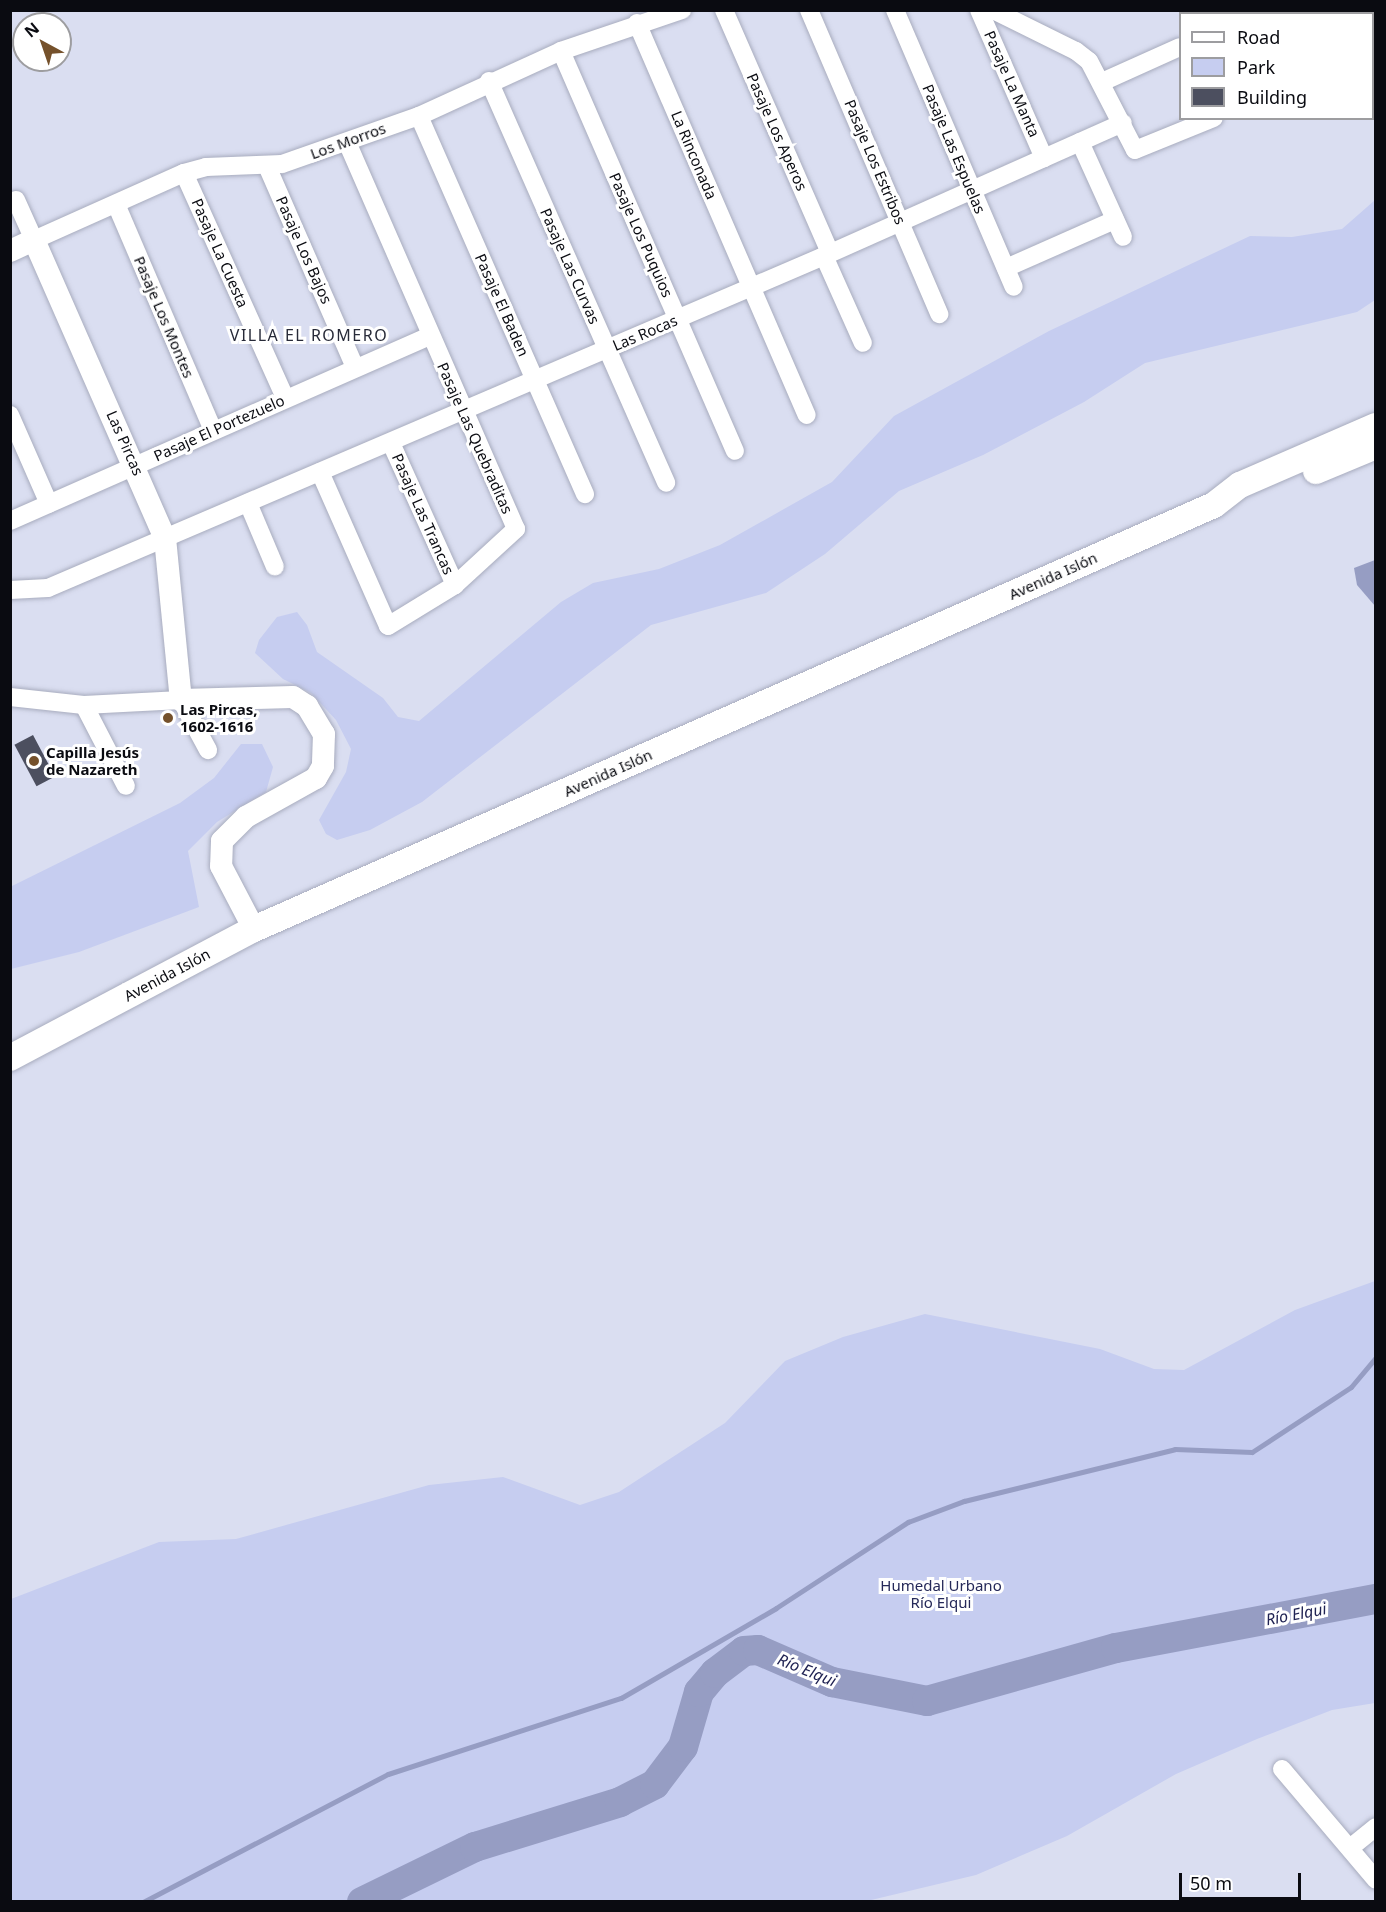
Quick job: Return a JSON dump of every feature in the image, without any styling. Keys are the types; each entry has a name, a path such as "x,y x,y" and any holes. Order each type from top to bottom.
{"main road":[{"name":"Avenida Islón","path":"10,1058 254,929 1214,505 1240,485 1376,426"},
{"name":"Avenida Islón","path":"1214,505 1238,503 1376,446"}],"street":[{"name":"Los Morros","path":"10,251 184,173 206,167 267,166 347,143 419,116 489,81 561,51 637,23 682,10"},
{"name":"Pasaje Los Aperos","path":"724,10 863,343"},
{"name":"Pasaje Los Estribos","path":"809,10 939,314"},
{"name":"Pasaje Las Espuelas","path":"895,10 1014,287"},
{"name":"Pasaje La Manta","path":"979,10 1044,158"},
{"path":"993,10 1076,51 1102,82 1135,150 1209,120"},
{"name":"La Rinconada","path":"637,23 807,415"},
{"path":"1102,82 1179,47"},
{"name":"Pasaje Los Puquios","path":"561,51 735,451"},
{"name":"Pasaje Las Curvas","path":"489,81 666,483"},
{"name":"Pasaje El Baden","path":"419,116 585,494"},
{"name":"Las Rocas","path":"10,590 48,588 827,255 1123,123"},
{"path":"1080,142 1123,237"},
{"name":"Pasaje Las Quebraditas","path":"320,472 388,626 455,585 516,529 429,336 347,143"},
{"name":"Pasaje Los Bajos","path":"267,166 355,367"},
{"name":"Pasaje La Cuesta","path":"184,173 285,398"},
{"name":"Las Pircas","path":"16,200 165,538 181,700"},
{"name":"Pasaje Los Montes","path":"116,204 213,430"},
{"path":"1006,268 1115,220"},
{"name":"Pasaje El Portezuelo","path":"10,521 429,336"},
{"path":"10,415 49,504"},
{"name":"Pasaje Las Trancas","path":"391,443 455,585"},
{"path":"248,503 276,567"},
{"path":"10,697 84,705 293,697 307,706 324,734 323,766 316,778 246,817 222,841 221,866 254,929"},
{"path":"181,700 208,750"},
{"path":"84,705 126,786"},
{"path":"1282,1769 1376,1880"},
{"path":"1350,1848 1376,1827"}],"green space":[{"path":"1375,200 1375,300 1357,312 1145,363 1084,402 983,455 899,491 825,554 766,593 651,625 422,802 370,830 337,840 326,834 319,820 346,772 351,749 336,720 311,693 283,679 255,653 259,640 277,617 297,612 307,625 317,652 383,698 398,717 419,721 561,602 593,583 659,569 720,545 832,482 894,416 1049,331 1250,236 1292,237 1342,229"},
{"path":"241,744 262,744 273,767 266,792 217,822 188,851 199,907 79,952 11,969 10,887 180,803 214,778"},
{"name":"Humedal Urbano Río Elqui","path":"1375,1281 1375,1703 1332,1710 1257,1739 1176,1774 1067,1836 976,1875 867,1901 11,1901 11,1599 159,1542 236,1539 429,1485 503,1477 580,1505 619,1492 725,1423 785,1361 843,1337 925,1314 1100,1349 1154,1369 1184,1370 1295,1310"}],"shaded area":[{"path":"1375,560 1375,606 1357,585 1354,568"}],"building":[{"name":"Capilla Jesús de Nazareth","path":"33,735 55,776 37,786 14,745"}],"waterway":[{"path":"143,1902 388,1774 621,1698 776,1608 908,1522 964,1501 1175,1449 1252,1452 1351,1387 1376,1357"},
{"name":"Río Elqui","path":"362,1902 475,1847 620,1802 655,1784 683,1747 699,1692 715,1673 744,1651 758,1650 832,1682 927,1701 1116,1648 1376,1599"}],"place":[{"name":"Las Pircas, 1602-1616","path":"168,718"},
{"name":"Capilla Jesús de Nazareth","path":"34,761"}],"district":[{"name":"VILLA EL ROMERO","path":"309,335"}]}
